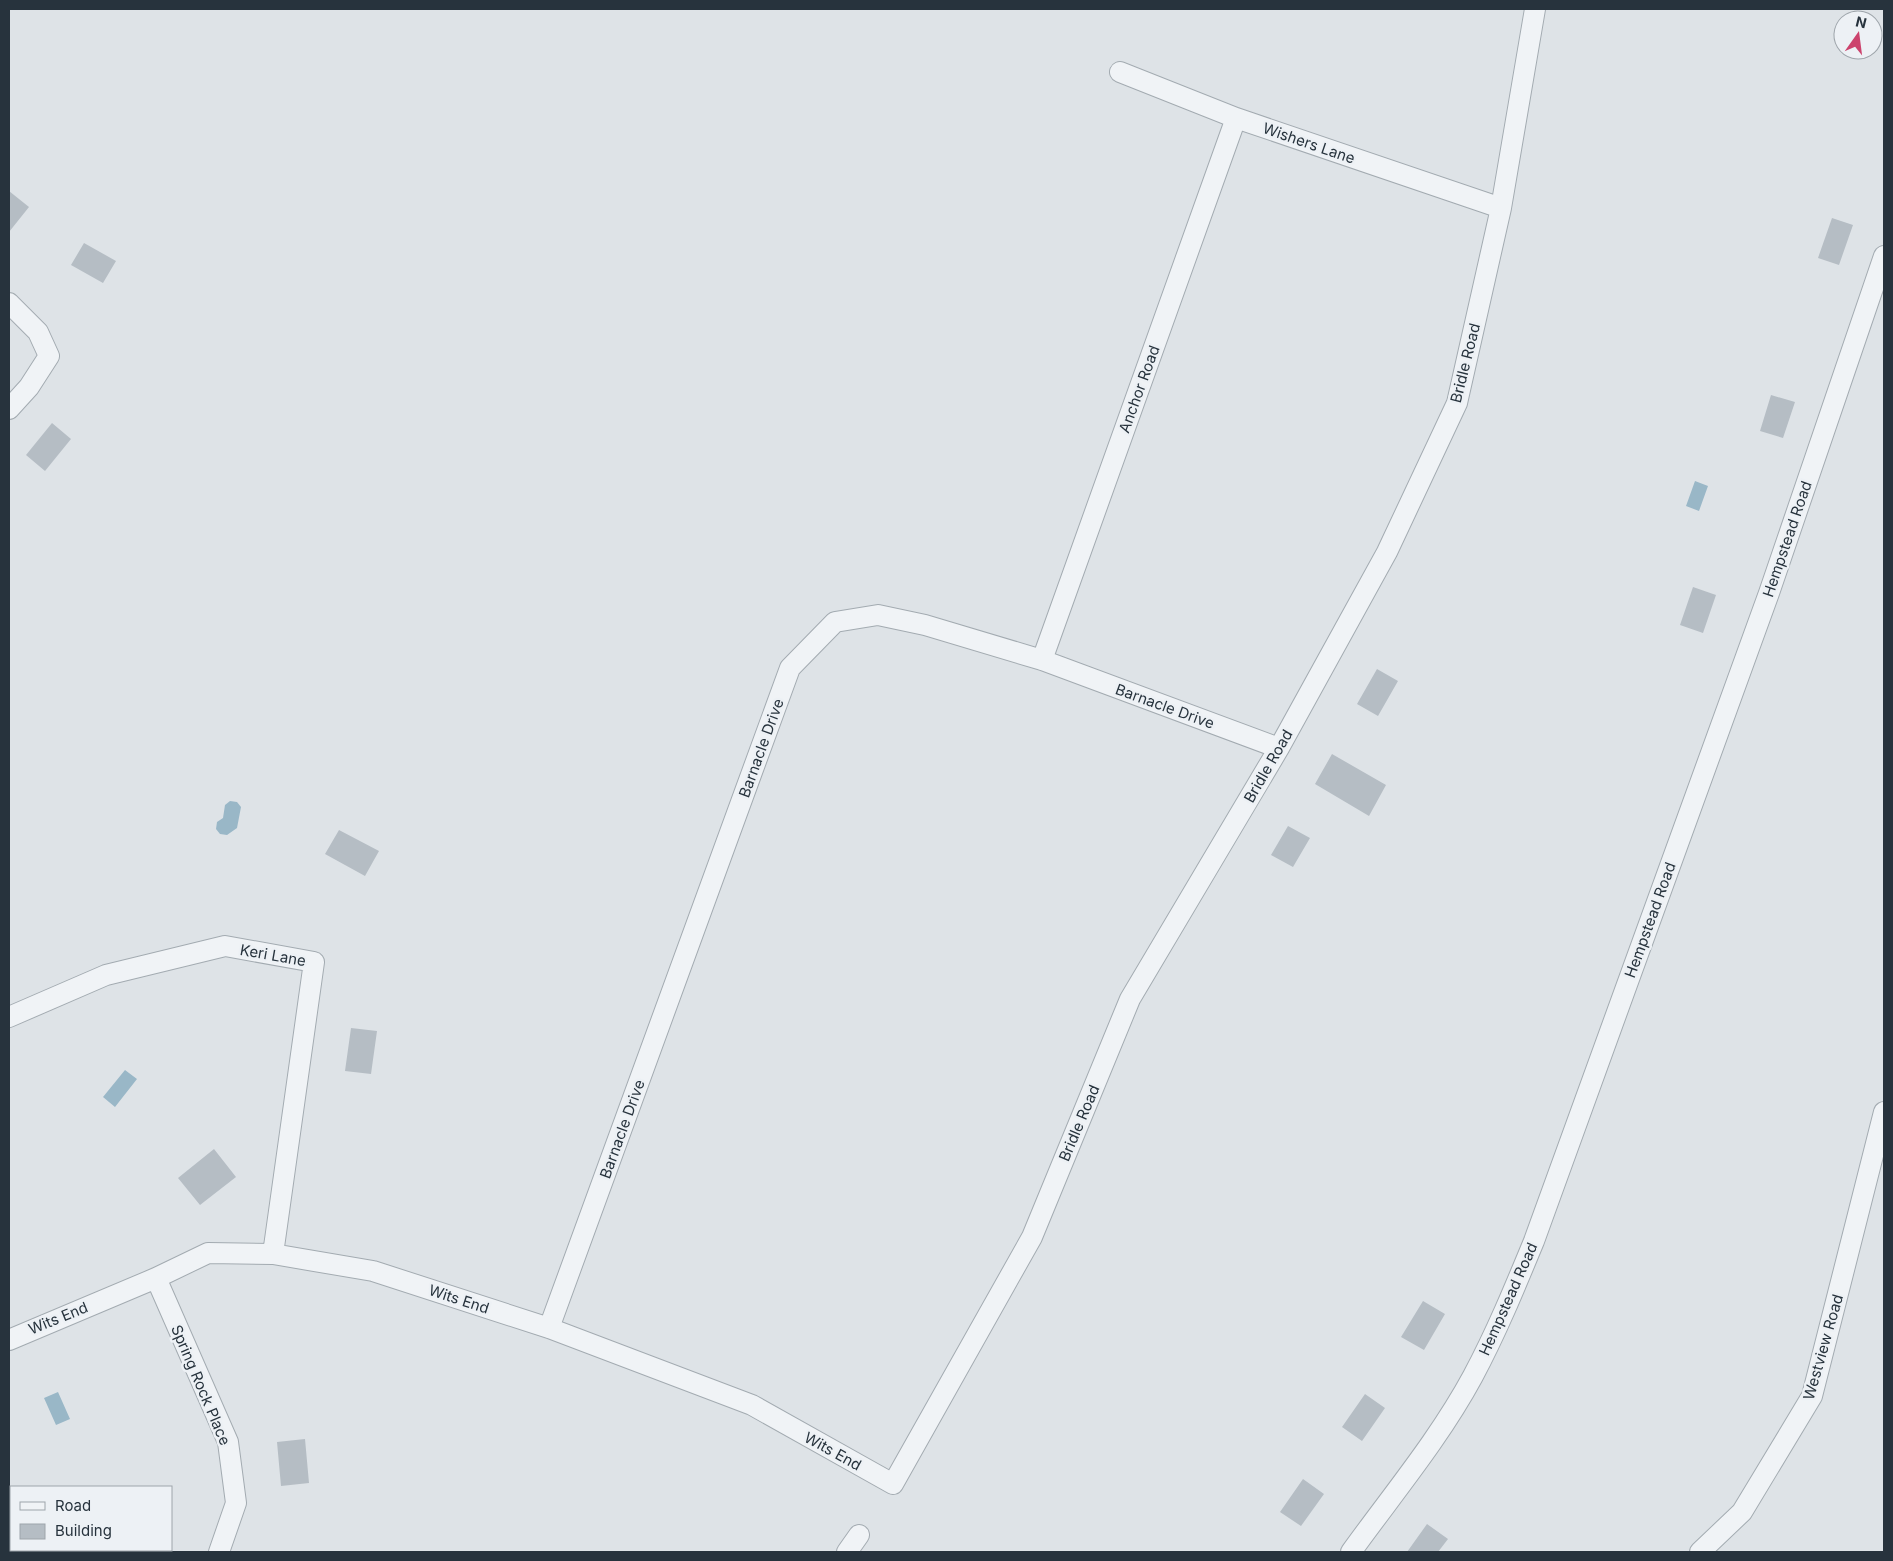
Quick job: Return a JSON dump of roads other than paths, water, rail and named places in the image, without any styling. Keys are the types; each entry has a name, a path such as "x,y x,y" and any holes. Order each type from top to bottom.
{"street":[{"name":"Bridle Road","path":"893,1484 1032,1237 1130,999 1279,748 1387,552 1457,403 1501,208 1535,9"},
{"name":"Wishers Lane","path":"1120,72 1236,118 1501,208"},
{"name":"Anchor Road","path":"1042,660 1236,118"},
{"name":"Hempstead Road","path":"1351,1552 1427,1447 1472,1378 1514,1290 1541,1222 1769,593 1884,256"},
{"path":"9,303 38,332 49,356 29,387 9,409"},
{"name":"Barnacle Drive","path":"549,1328 790,668 835,622 878,615 925,625 1042,660 1279,748"},
{"name":"Keri Lane","path":"9,1017 106,975 225,946 314,962 272,1254"},
{"name":"Westview Road","path":"1700,1552 1742,1512 1812,1396 1884,1112"},
{"name":"Wits End","path":"9,1340 156,1278 208,1253 272,1254 373,1271 549,1328 752,1405 893,1484"},
{"name":"Spring Rock Place","path":"156,1278 228,1442 236,1503 219,1552"},
{"path":"848,1552 859,1535"}],"water":[{"path":"1695,481 1708,486 1699,511 1686,506"},
{"path":"230,801 237,802 241,807 237,828 227,835 220,834 216,829 217,822 223,818 225,805"},
{"path":"125,1070 137,1079 115,1107 103,1097"},
{"path":"58,1392 70,1419 56,1425 44,1398"}]}
